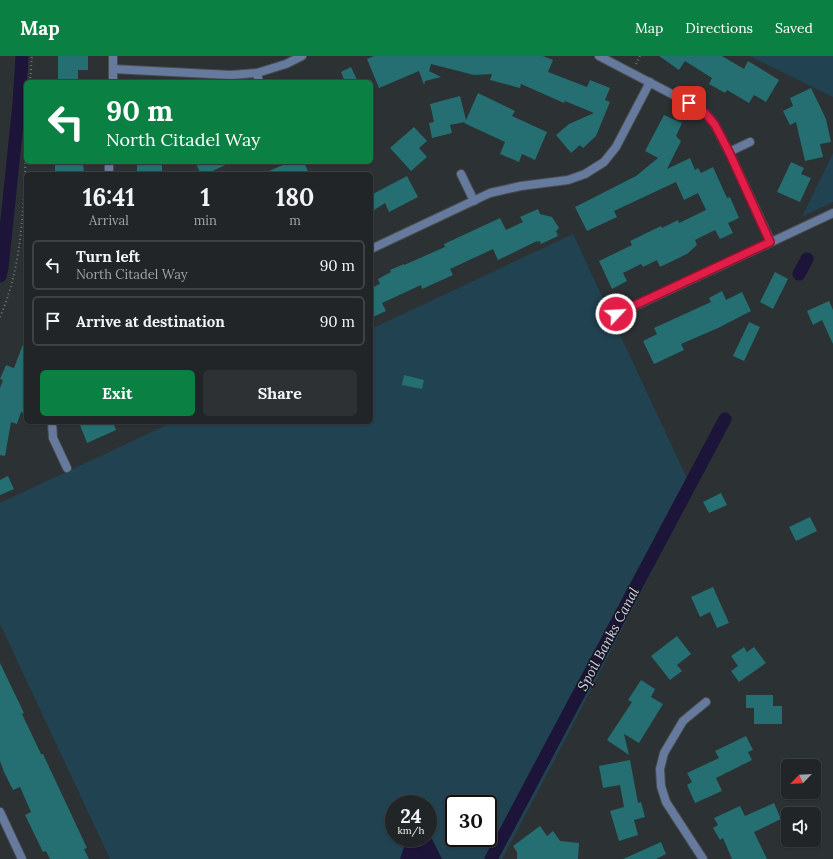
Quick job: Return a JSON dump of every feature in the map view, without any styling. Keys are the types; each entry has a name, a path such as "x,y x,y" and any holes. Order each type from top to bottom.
{"street":[{"path":"113,56 113,80"},
{"path":"114,69 231,75 257,73 286,64 302,56"},
{"path":"599,56 689,103 706,114 715,125 729,152 770,242"},
{"path":"257,73 259,80"},
{"path":"373,248 490,193 521,186 568,180 585,174 604,162 616,147 650,82"},
{"path":"729,152 750,142"},
{"path":"461,174 474,201"},
{"path":"616,314 833,213"},
{"path":"52,424 53,438 66,468"},
{"path":"703,859 666,802 661,786 660,770 664,753 683,721 706,702"},
{"path":"0,812 22,859"}],"path":[{"path":"30,80 32,56"},
{"path":"635,65 640,56"},
{"path":"0,317 7,301 20,238 24,179"}],"shaded area":[{"path":"750,56 833,56 833,97"},
{"path":"833,153 833,202 802,217"},
{"path":"573,234 693,491 502,859 110,859 0,624 0,503 169,424 373,424 373,328"},
{"path":"404,847 436,847 442,859 400,859"}],"building":[{"path":"58,56 88,56 88,70 78,70 78,80 58,80"},
{"path":"374,56 543,56 553,60 548,72 587,87 590,80 610,88 605,100 610,102 596,136 583,148 580,145 571,153 556,135 569,124 594,113 565,101 564,103 521,84 520,88 490,80 492,74 474,75 431,64 429,71 441,77 425,81 424,85 419,71 379,88 367,59"},
{"path":"659,56 722,56 744,69 748,61 779,80 766,102 754,95 749,103 727,90 725,93 709,84 712,78 685,61 679,70"},
{"path":"351,67 357,80 344,80 341,72"},
{"path":"811,88 826,119 831,142 820,144 823,157 805,161 796,122 790,125 783,111 793,106 790,98"},
{"path":"478,93 515,111 512,116 547,132 535,160 522,154 519,162 500,154 505,142 464,123 465,122 450,125 452,133 432,138 429,123 434,122 430,104 460,96 466,120"},
{"path":"664,115 682,123 676,136 681,141 667,169 690,158 695,170 698,168 701,173 713,167 727,198 730,197 739,218 728,223 733,233 720,239 715,230 695,240 697,245 687,254 660,267 657,260 643,267 641,264 623,273 627,281 612,289 599,261 632,245 630,241 661,226 662,228 678,220 679,223 706,210 698,193 684,200 676,182 614,211 617,217 587,231 575,207 636,176 658,158 645,151"},
{"path":"414,127 427,141 419,148 427,157 411,171 390,148"},
{"path":"791,162 804,168 801,174 811,178 800,202 777,192"},
{"path":"83,164 84,172 55,172 55,165"},
{"path":"137,164 162,164 162,172 137,172"},
{"path":"196,164 228,164 210,172 200,172"},
{"path":"285,164 305,164 308,172 267,172"},
{"path":"407,176 418,197 389,212 385,203 373,211 373,194"},
{"path":"538,209 540,214 552,217 559,228 556,231 558,236 541,244 540,241 537,241 498,260 493,249 450,269 453,275 422,289 421,285 382,303 386,311 373,317 373,287 380,284 378,279 391,272 390,270 445,247 444,244 500,218 506,230 523,222 520,217"},
{"path":"775,272 788,279 773,309 760,302"},
{"path":"722,291 726,300 742,292 751,311 718,328 681,344 684,350 654,364 643,341 657,334 654,328 711,302 709,298"},
{"path":"829,301 833,310 833,344 822,320 813,325 807,311"},
{"path":"749,322 760,327 744,361 733,356"},
{"path":"24,342 24,413 21,412 17,424 11,422 5,456 0,455 0,388 3,380 0,379 6,365 14,368"},
{"path":"404,375 424,380 422,389 402,385"},
{"path":"114,424 116,430 87,443 80,425"},
{"path":"8,476 14,489 0,495 0,480"},
{"path":"721,493 727,505 709,513 703,502"},
{"path":"810,517 817,531 796,541 789,527"},
{"path":"713,587 729,623 717,628 710,612 700,617 691,597"},
{"path":"677,636 691,654 677,665 682,671 670,680 651,656"},
{"path":"744,647 747,652 754,647 766,663 739,682 731,671 738,666 731,656"},
{"path":"0,663 24,713 22,714 41,754 43,754 87,848 84,849 89,859 50,859 46,851 43,852 25,815 31,812 20,787 13,790 4,772 0,761"},
{"path":"641,680 655,689 651,697 663,704 639,743 624,734 629,755 607,740 632,702 628,700"},
{"path":"746,695 773,695 773,706 782,706 782,724 754,724 754,708 746,708"},
{"path":"746,736 753,750 748,752 752,760 716,778 722,791 695,803 687,785 692,782 687,773 719,758 715,751"},
{"path":"630,760 638,803 641,802 645,817 634,820 638,835 619,841 610,811 624,807 620,785 603,788 599,766"},
{"path":"774,803 781,819 754,832 767,859 732,859 723,838 720,840 713,828 718,825 714,818 740,806 745,816"},
{"path":"540,826 547,836 553,831 560,841 579,843 578,859 517,859 517,852 513,846"},
{"path":"661,842 666,854 656,859 623,859"}],"waterway":[{"path":"0,276 19,104 22,56"},
{"name":"Spoil Banks Canal","path":"799,274 807,259"},
{"name":"Spoil Banks Canal","path":"491,859 725,419"}],"route":[{"path":"616,314 770,242 715,125 706,114 689,103"}]}
